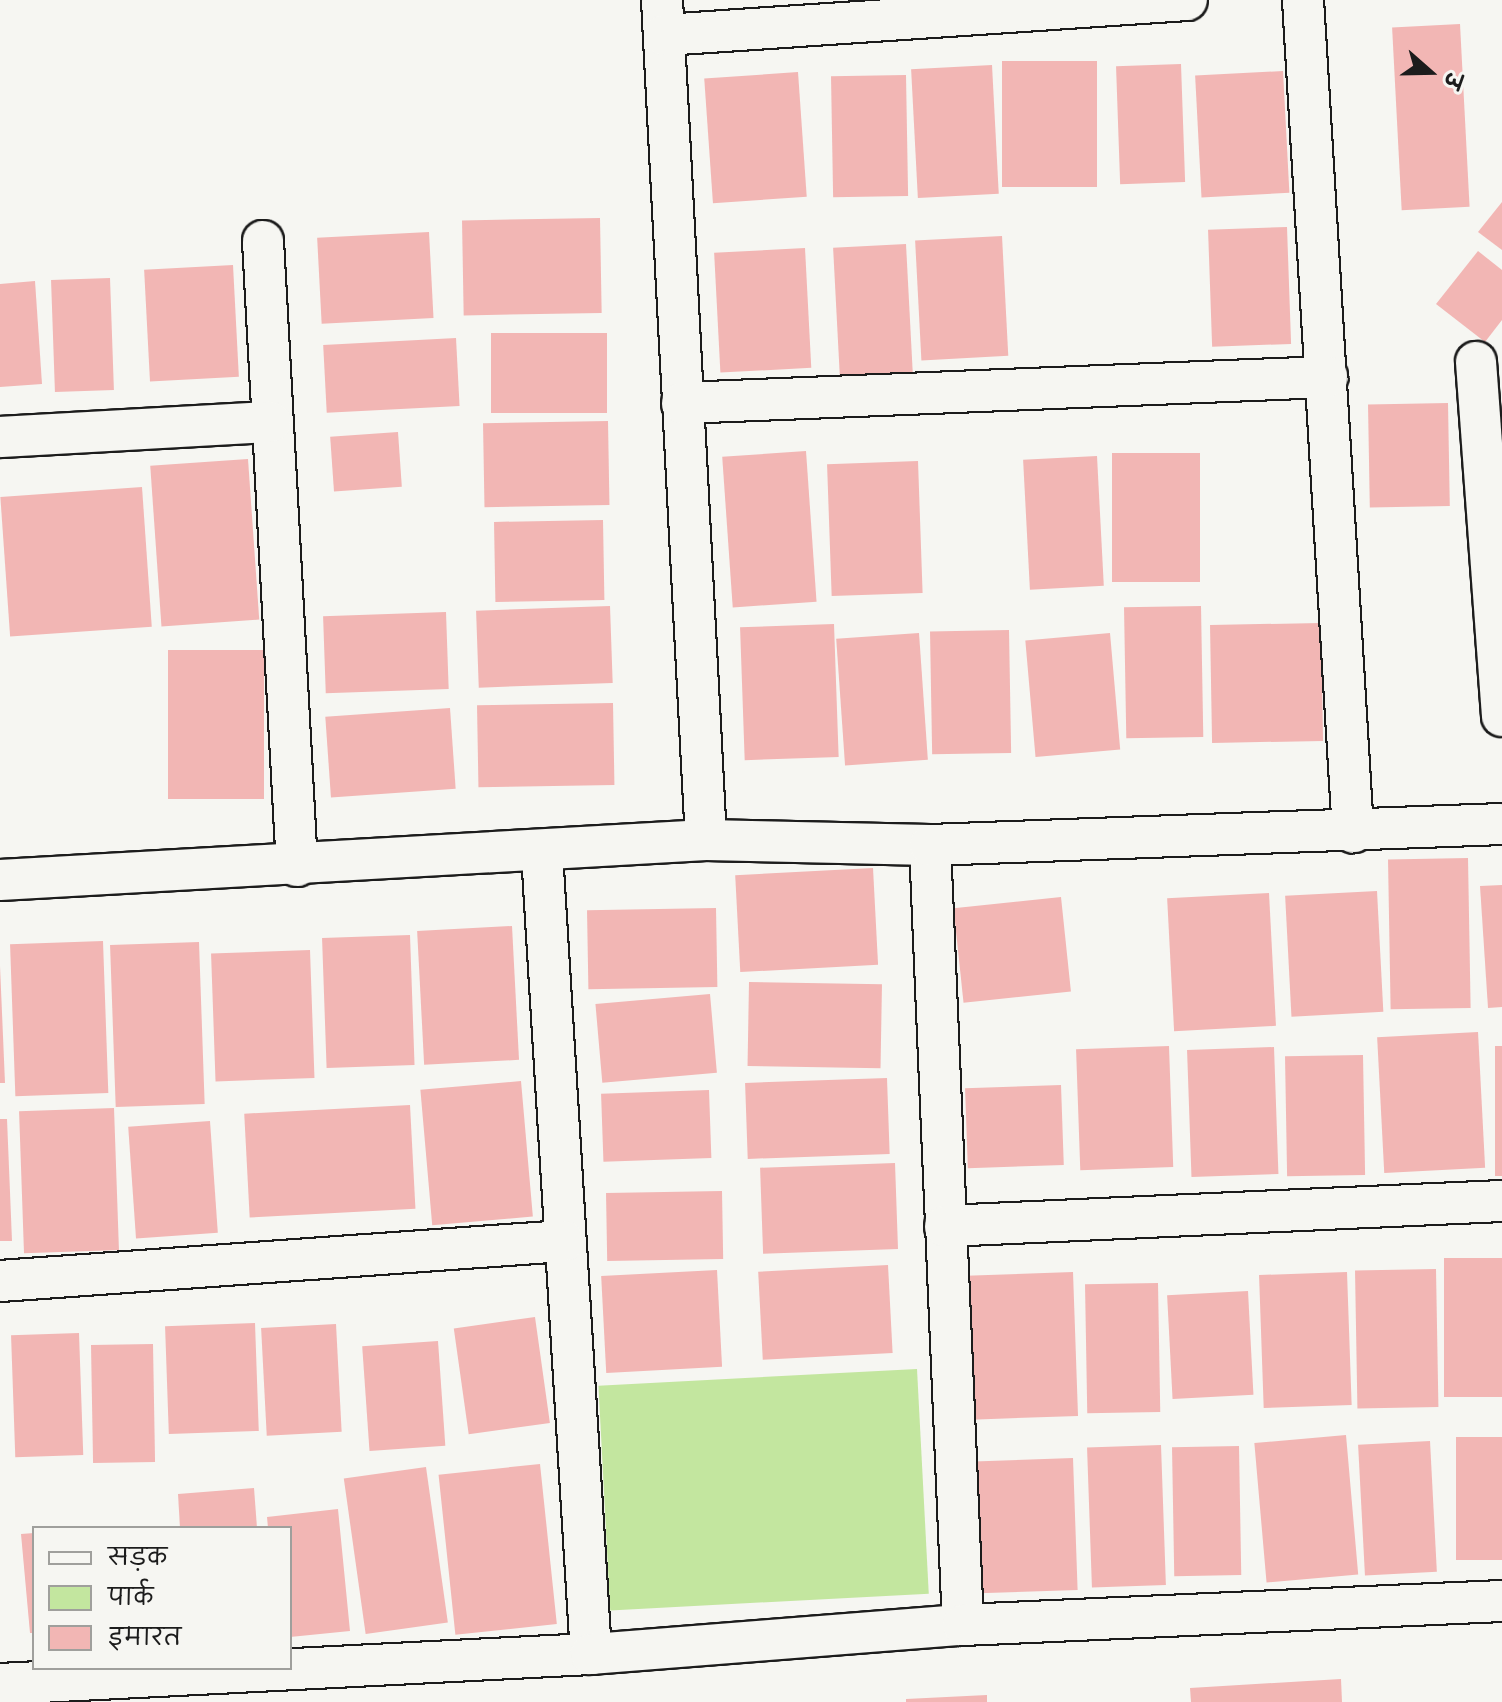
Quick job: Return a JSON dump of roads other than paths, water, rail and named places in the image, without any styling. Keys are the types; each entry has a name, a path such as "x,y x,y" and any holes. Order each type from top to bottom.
{"street":[{"path":"706,840 663,17 1187,0"},
{"path":"1303,0 1353,833"},
{"path":"263,241 297,866"},
{"path":"1476,362 1502,716"},
{"path":"682,403 1327,377"},
{"path":"0,437 271,422"},
{"path":"0,880 542,853 706,840 930,845 1353,833 1502,824"},
{"path":"930,845 963,1625"},
{"path":"542,853 591,1654"},
{"path":"945,1226 1502,1201"},
{"path":"0,1281 564,1241"},
{"path":"292,1669 591,1654 963,1625 1502,1601"},
{"path":"0,1684 276,1670"}]}
